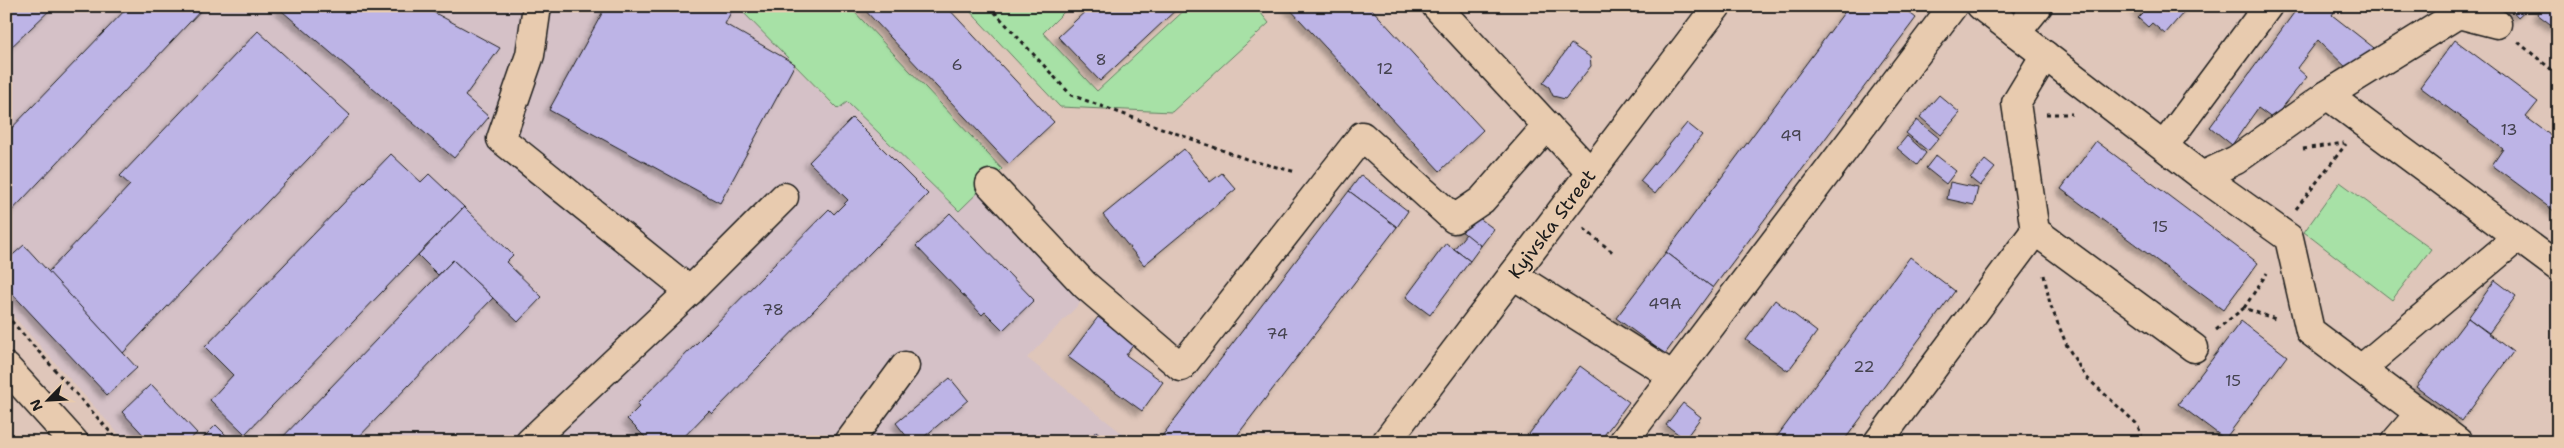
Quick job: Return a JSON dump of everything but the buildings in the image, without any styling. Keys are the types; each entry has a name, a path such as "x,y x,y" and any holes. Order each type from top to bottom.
{"main road":[{"path":"537,6 530,54 501,139 690,291"},
{"path":"1436,6 1591,173"},
{"name":"Kyivska Street","path":"1386,442 1717,6"},
{"path":"1623,442 1953,6"},
{"path":"1981,6 2202,176 2289,238 2310,331 2458,442"},
{"path":"2016,33 2038,6"},
{"path":"2164,146 2268,6"},
{"path":"2202,176 2236,160 2327,95 2458,14 2497,24"},
{"path":"1878,442 2035,231 2016,103 2045,55"},
{"path":"2327,95 2558,267"},
{"path":"990,184 1085,285 1182,367 1362,136 1454,219 1482,200 1547,126"},
{"path":"530,442 690,291 784,197"},
{"path":"2035,231 2194,348"},
{"path":"2361,369 2518,237"},
{"path":"1513,275 1673,376"},
{"path":"849,442 905,366"},
{"path":"6,367 74,442"},
{"path":"2395,442 2420,413"}],"path":[{"path":"989,6 1071,95 1248,160 1328,180"},
{"path":"2497,24 2558,75"},
{"path":"2279,231 2347,143 2301,150"},
{"path":"2035,231 2050,304 2067,346 2085,376 2137,424 2144,442"},
{"path":"2194,348 2244,308 2310,331"},
{"path":"6,315 119,442"}],"shaded area":[{"path":"6,6 737,6 837,109 878,78 1083,300 1027,358 1133,442 126,442 6,308"}],"green space":[{"path":"737,6 849,6 1002,169 959,211 847,102 838,109"},
{"path":"965,6 1070,6 1043,33 1097,91 1189,6 1255,6 1269,23 1172,112 1060,107"},
{"path":"2340,182 2431,249 2392,300 2304,232"}]}
